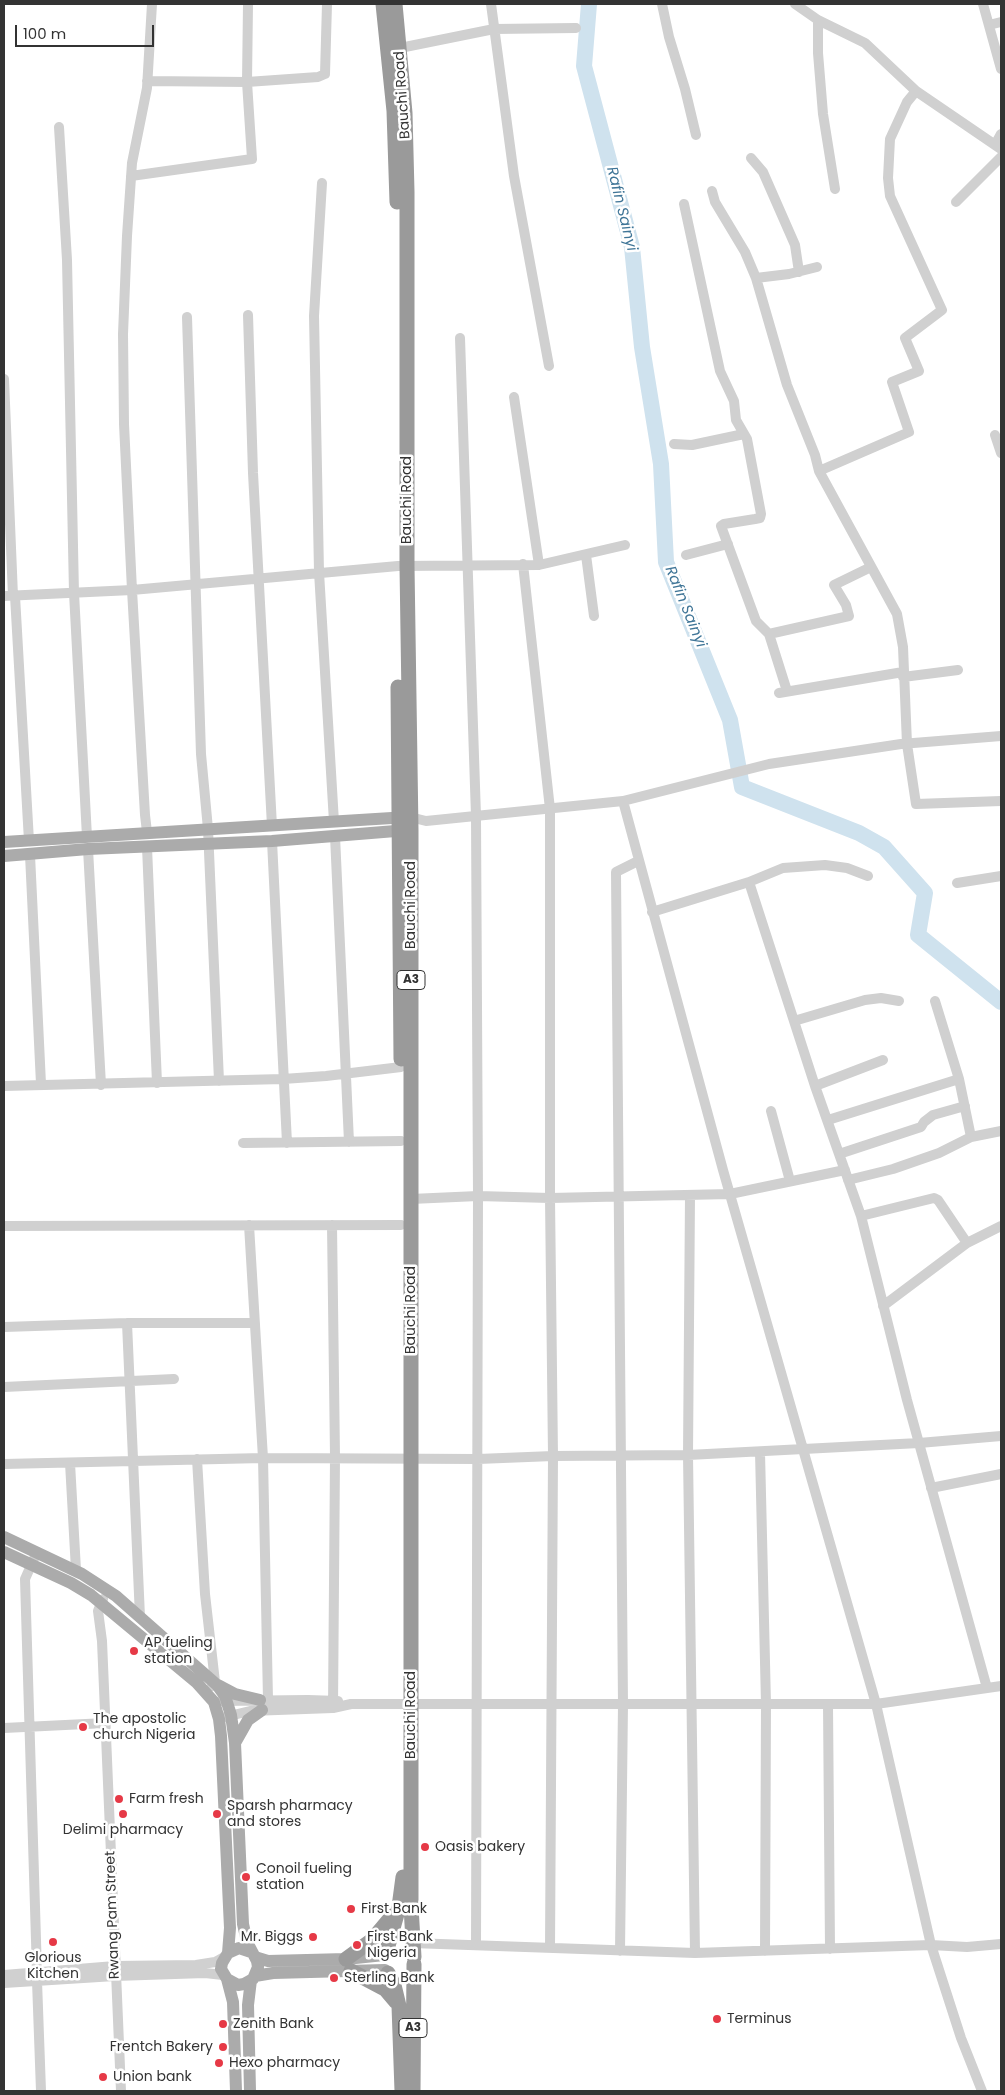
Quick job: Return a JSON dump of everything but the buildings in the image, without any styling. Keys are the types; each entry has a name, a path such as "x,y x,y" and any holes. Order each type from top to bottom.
{"highway":[{"name":"Bauchi Road","path":"383,4 394,111 397,193 411,1199 406,1458"},
{"name":"Bauchi Road","path":"395,4 405,113 407,192 402,566"},
{"name":"Bauchi Road","path":"405,824 401,1067 401,1225 406,1458 407,1705 413,1955"},
{"name":"Bauchi Road","path":"385,1954 399,1907 404,1857 407,1705"},
{"path":"349,1964 376,1936 399,1907"},
{"path":"385,1954 392,1947 403,1946 412,1952 413,1955 410,1971 403,1976 398,1977 387,1971"},
{"name":"A3","path":"385,1954 383,1960 394,1985 399,2006 402,2091"},
{"name":"A3","path":"413,1955 413,2091"},
{"name":"A3","path":"349,1964 385,1989 399,2006"}],"main road":[{"path":"4,856 30,855 147,832 334,822 405,824"},
{"path":"4,842 87,843 147,847 335,836 405,824"},
{"path":"4,1537 76,1570 108,1591 140,1617 213,1690 225,1717 235,1743 243,1924 258,1967 253,1978 248,2005 250,2091"},
{"path":"4,1552 71,1583 101,1602 227,1701 225,1717 230,1928 222,1969 233,2002 236,2091"},
{"path":"213,1690 235,1694 264,1703 248,1720 235,1743"},
{"path":"226,1955 239,1948 268,1961 349,1964 387,1971"},
{"path":"225,1977 238,1985 266,1974 349,1964 385,1954"}],"street":[{"path":"147,832 144,815 124,424 123,334 131,176 147,81 152,4"},
{"path":"131,176 252,159 247,82 248,4"},
{"path":"147,81 247,82 318,77 325,74 327,4"},
{"path":"491,4 514,176 549,366"},
{"path":"662,4 669,37 685,89 696,135"},
{"path":"795,4 818,20 865,43 880,55 916,91 998,147 1001,134"},
{"path":"982,4 1001,69"},
{"path":"818,20 818,53 823,114 835,189"},
{"path":"989,25 1001,22"},
{"path":"400,48 494,29 576,28"},
{"path":"819,471 909,432 892,382 919,370 905,338 942,310 890,196 888,178 890,139 907,102 916,91"},
{"path":"59,127 66,260 74,592 101,1084"},
{"path":"956,202 1001,157"},
{"path":"751,158 763,172 795,245 799,272"},
{"path":"322,183 314,316 319,572 334,822"},
{"path":"712,191 715,202 744,252 756,278 787,385 816,455 819,471 897,614 903,648 907,744 916,804 1001,801"},
{"path":"684,204 720,371 734,401 736,420 744,434 752,464 760,518 721,526 756,621 768,634 783,692 903,674 958,670"},
{"path":"756,278 799,272 817,267"},
{"path":"248,315 252,473 272,826"},
{"path":"186,316 201,754 208,829 219,1081"},
{"path":"460,338 476,816 478,1196 476,1945"},
{"path":"4,379 11,596 29,841"},
{"path":"514,398 539,565"},
{"path":"674,444 692,444 744,434"},
{"path":"994,435 1001,453"},
{"path":"686,555 728,544"},
{"path":"11,596 132,590 402,566 539,565 625,545"},
{"path":"586,555 594,616"},
{"path":"522,564 550,809 550,1198 553,1456 550,1948"},
{"path":"768,634 849,616 846,605 834,586 871,566"},
{"path":"405,824 623,801 769,764 907,744 1001,736"},
{"path":"623,801 730,1194 876,1704 931,1945 961,2038 982,2091"},
{"path":"335,836 348,1142"},
{"path":"272,841 287,1142"},
{"path":"147,847 157,1083"},
{"path":"30,855 41,1084"},
{"path":"620,1951 623,1704 616,872 638,861"},
{"path":"652,912 749,882 783,868 825,865 847,868 868,876"},
{"path":"956,883 1001,876"},
{"path":"749,882 815,1086 861,1216 931,1488 987,1688"},
{"path":"794,1021 865,1000 881,998 899,1001"},
{"path":"935,1001 959,1079 971,1136"},
{"path":"815,1086 883,1060"},
{"path":"4,1086 284,1079 401,1067"},
{"path":"828,1120 959,1079"},
{"path":"839,1154 921,1127 933,1115 965,1106"},
{"path":"771,1111 790,1181"},
{"path":"411,1199 478,1196 550,1198 730,1194 790,1181 893,1169 939,1153 971,1136 1001,1130"},
{"path":"242,1143 401,1141"},
{"path":"690,1195 688,1455 695,1954"},
{"path":"861,1216 934,1198 938,1200 968,1243"},
{"path":"249,1225 263,1458 264,1703"},
{"path":"332,1225 335,1457 333,1704"},
{"path":"4,1226 401,1225"},
{"path":"883,1306 968,1243 1001,1226"},
{"path":"4,1327 255,1323"},
{"path":"127,1324 135,1461 140,1617"},
{"path":"4,1387 174,1379"},
{"path":"4,1464 335,1457 478,1459 553,1456 688,1455 919,1443 1001,1436"},
{"path":"760,1452 766,1704 765,1951"},
{"path":"197,1459 213,1690"},
{"path":"70,1462 76,1570"},
{"path":"931,1488 1001,1474"},
{"path":"36,1552 24,1579 41,2091"},
{"path":"101,1602 108,1591"},
{"name":"Rwang Pam Street","path":"101,1602 98,1611 102,1641 106,1723 121,2091"},
{"path":"227,1701 407,1705 876,1704 1001,1686"},
{"path":"225,1717 264,1703"},
{"path":"828,1704 830,1949"},
{"path":"4,1728 106,1723"},
{"path":"413,1955 476,1945 695,1954 931,1945 967,1947 1001,1944"},
{"path":"4,1983 37,1977 196,1965 215,1962 226,1955"},
{"path":"115,1971 205,1973 225,1977"},
{"path":"4,1975 37,1977"}],"waterway":[{"name":"Rafin Sainyi","path":"589,4 584,66 632,247 642,347 661,464 666,562 730,720 742,787 859,833 884,847 925,893 918,935 1001,1002"}],"place":[{"name":"AP fueling station","path":"134,1651"},
{"name":"The apostolic church Nigeria","path":"83,1727"},
{"name":"Farm fresh","path":"119,1799"},
{"name":"Delimi pharmacy","path":"123,1814"},
{"name":"Sparsh pharmacy and stores","path":"217,1814"},
{"name":"Oasis bakery","path":"425,1847"},
{"name":"Conoil fueling station","path":"246,1877"},
{"name":"First Bank","path":"351,1909"},
{"name":"Mr. Biggs","path":"313,1937"},
{"name":"Glorious Kitchen","path":"53,1942"},
{"name":"First Bank Nigeria","path":"357,1945"},
{"name":"Sterling Bank","path":"334,1978"},
{"name":"Terminus","path":"717,2019"},
{"name":"Zenith Bank","path":"223,2024"},
{"name":"Frentch Bakery","path":"223,2047"},
{"name":"Hexo pharmacy","path":"219,2063"},
{"name":"Union bank","path":"103,2077"}]}
